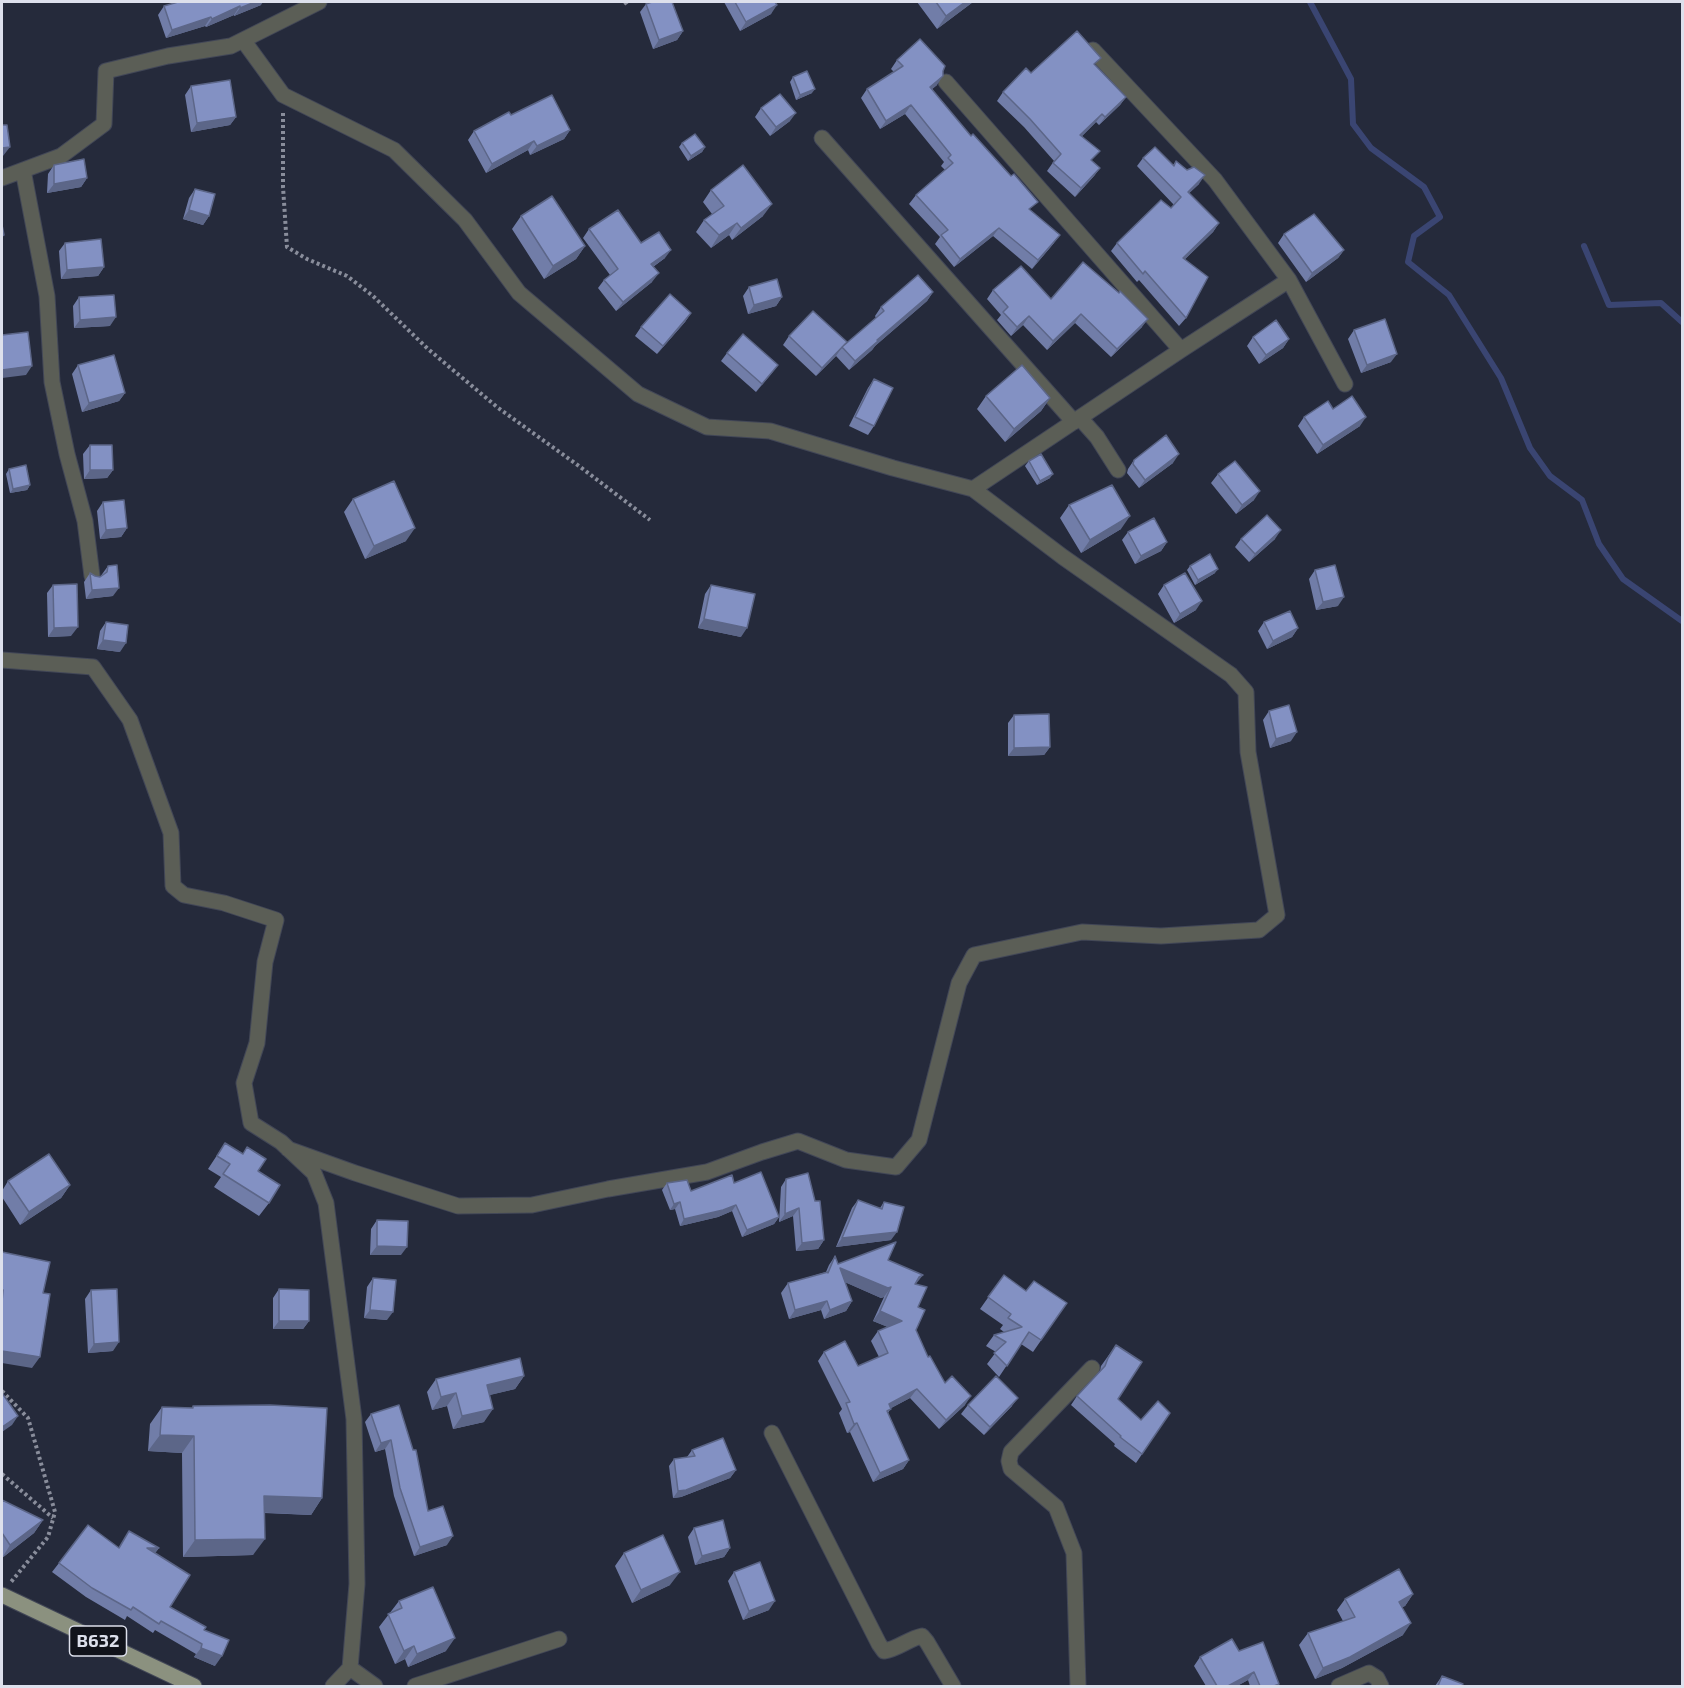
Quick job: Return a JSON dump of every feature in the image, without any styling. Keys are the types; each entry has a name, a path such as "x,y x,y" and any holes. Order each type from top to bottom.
{"main road":[{"name":"B632","path":"5,1590 194,1686"}],"street":[{"path":"2,178 61,156 104,124 106,71 231,46 319,2"},
{"path":"243,40 283,95 393,150 465,220 519,293 638,394 707,427 770,431 973,489 1063,557 1231,675 1246,692 1248,752 1277,915 1259,930 1161,936 1082,932 974,955 959,983 919,1140 896,1167 846,1160 798,1141 707,1172 532,1205 458,1206 288,1149"},
{"path":"1093,50 1215,180 1289,280 1345,384"},
{"path":"946,82 1181,350"},
{"path":"822,138 1077,420 1097,436 1118,470"},
{"path":"23,170 47,296 52,382 69,463 85,521 92,576"},
{"path":"973,489 1289,280"},
{"path":"2,660 93,667 130,720 171,833 173,886 184,895 224,903 276,920 265,962 257,1043 243,1083 251,1123 281,1142 314,1173 326,1203 354,1419 357,1584 350,1668 333,1686"},
{"path":"1078,1686 1074,1553 1056,1507 1011,1469 1009,1461 1011,1452 1092,1368"},
{"path":"772,1433 884,1651 922,1636 953,1686"},
{"path":"415,1686 559,1639"},
{"path":"350,1668 375,1686"},
{"path":"1339,1686 1369,1673 1377,1678 1381,1686"}],"path":[{"path":"283,95 283,187 287,247 307,260 347,276 373,296 428,349 497,407 579,465 650,520"},
{"path":"2,1391 28,1418 55,1512 48,1537 5,1590"},
{"path":"2,1474 53,1518"}],"building":[{"path":"178,2 255,2 212,19 211,17 172,30 164,6"},
{"path":"672,2 683,31 659,40 646,4"},
{"path":"735,2 775,2 777,5 746,22"},
{"path":"936,2 965,2 946,16"},
{"path":"1077,31 1101,58 1094,64 1126,97 1105,117 1102,114 1080,135 1100,151 1091,160 1100,168 1081,188 1053,163 1061,154 1003,92 1026,68 1031,73"},
{"path":"920,39 945,66 943,76 930,87 971,136 973,134 1011,176 1014,174 1038,202 1029,209 1060,235 1038,260 999,228 960,259 941,235 948,230 916,195 953,163 948,158 951,155 911,105 886,121 867,89 903,66 897,60"},
{"path":"807,71 815,89 800,95 793,77"},
{"path":"230,80 236,117 197,123 191,86"},
{"path":"780,94 796,113 776,127 761,108"},
{"path":"552,95 570,130 537,146 534,141 492,164 474,131 509,112 511,115"},
{"path":"2,125 7,125 10,147 2,148"},
{"path":"695,134 705,147 691,156 682,143"},
{"path":"1155,147 1174,166 1176,161 1187,170 1194,167 1205,175 1188,192 1219,223 1183,258 1208,277 1186,318 1145,271 1143,274 1117,243 1161,200 1171,208 1181,197 1143,158"},
{"path":"84,159 87,178 54,184 54,165"},
{"path":"743,165 772,204 741,228 737,223 719,235 704,220 724,206 711,190"},
{"path":"195,189 215,194 209,216 189,210"},
{"path":"552,196 585,246 553,266 521,216"},
{"path":"618,210 641,243 659,232 671,250 651,264 659,273 623,302 604,280 618,269 589,229"},
{"path":"1314,214 1344,250 1312,273 1284,234"},
{"path":"101,239 104,267 67,270 65,243"},
{"path":"1083,262 1119,293 1120,291 1148,319 1117,349 1081,314 1053,341 1029,316 1017,327 1003,312 1008,307 993,290 1021,266 1051,299"},
{"path":"918,275 933,292 855,361 842,347 884,311 881,307"},
{"path":"777,279 782,297 754,305 749,287"},
{"path":"670,294 691,313 663,346 641,327"},
{"path":"114,295 116,317 80,320 79,297"},
{"path":"813,311 847,342 822,368 789,336"},
{"path":"1385,319 1397,354 1367,365 1354,330"},
{"path":"1276,320 1289,339 1266,355 1253,337"},
{"path":"28,332 32,366 2,370 2,335"},
{"path":"743,334 778,365 762,384 727,353"},
{"path":"114,355 125,393 89,403 78,365"},
{"path":"1022,365 1050,398 1014,429 986,396"},
{"path":"874,379 893,388 874,426 855,417"},
{"path":"1352,396 1366,417 1323,445 1304,417 1328,401 1333,409"},
{"path":"1166,435 1179,454 1145,480 1133,464 1134,460"},
{"path":"90,445 112,445 113,470 90,470"},
{"path":"1041,454 1053,474 1040,481 1029,461"},
{"path":"1235,461 1260,491 1242,505 1218,474"},
{"path":"26,465 30,485 13,489 9,469"},
{"path":"394,481 415,528 374,546 353,499"},
{"path":"1112,485 1130,516 1090,540 1069,505"},
{"path":"124,500 127,528 106,530 103,502"},
{"path":"1267,515 1281,530 1255,554 1241,539"},
{"path":"1154,518 1167,542 1141,556 1128,532"},
{"path":"1210,554 1218,569 1198,580 1190,566"},
{"path":"117,565 119,588 92,590 90,573 100,577 107,572 108,566"},
{"path":"1335,565 1344,597 1323,602 1315,570"},
{"path":"1185,573 1202,601 1180,614 1164,585"},
{"path":"77,584 78,627 54,628 53,585"},
{"path":"711,585 755,594 747,628 704,619"},
{"path":"1290,611 1298,628 1273,641 1264,622"},
{"path":"106,622 128,625 126,643 103,640"},
{"path":"1289,705 1297,732 1276,739 1269,711"},
{"path":"1049,714 1050,747 1014,748 1014,715"},
{"path":"225,1143 243,1154 247,1147 266,1159 258,1171 280,1185 269,1203 223,1174 230,1164 217,1156"},
{"path":"49,1154 70,1185 29,1212 8,1181"},
{"path":"761,1172 779,1217 747,1230 736,1205 684,1219 680,1202 674,1204 667,1183 687,1180 691,1191 732,1175 734,1183"},
{"path":"808,1173 815,1201 820,1201 824,1240 802,1243 799,1208 785,1214 786,1179"},
{"path":"858,1200 882,1209 884,1202 904,1207 897,1232 842,1238"},
{"path":"377,1220 408,1221 407,1247 377,1246"},
{"path":"896,1242 888,1260 923,1275 915,1284 927,1287 918,1307 925,1310 916,1330 928,1357 930,1356 945,1383 952,1376 971,1396 946,1420 917,1389 889,1404 891,1409 887,1411 909,1460 880,1473 857,1423 854,1424 846,1403 850,1402 824,1352 845,1341 858,1366 888,1353 878,1331 902,1321 880,1311 891,1287 888,1288 840,1268 852,1301 830,1310 827,1301 795,1310 788,1283 828,1273 835,1256 838,1264"},
{"path":"2,1252 50,1262 43,1293 50,1294 40,1357 2,1351"},
{"path":"1004,1275 1026,1291 1034,1281 1067,1303 1041,1340 1029,1332 1007,1366 994,1353 1006,1342 994,1335 1022,1327 1008,1318 1011,1314 988,1297"},
{"path":"373,1278 396,1280 393,1312 370,1310"},
{"path":"117,1289 119,1342 94,1344 91,1290"},
{"path":"279,1289 309,1290 309,1321 279,1321"},
{"path":"1116,1345 1142,1362 1118,1399 1141,1420 1158,1401 1170,1413 1142,1454 1120,1437 1077,1396 1105,1366"},
{"path":"520,1358 524,1376 487,1385 493,1409 462,1416 456,1393 441,1397 436,1379"},
{"path":"996,1376 1018,1398 990,1427 968,1405"},
{"path":"2,1393 18,1416 2,1427"},
{"path":"270,1405 327,1408 322,1498 264,1496 265,1539 195,1540 194,1436 160,1435 162,1407"},
{"path":"399,1405 413,1450 416,1450 428,1511 443,1506 453,1536 420,1547 400,1488 391,1440 381,1443 371,1414"},
{"path":"723,1438 736,1470 678,1491 674,1459 695,1456 692,1450"},
{"path":"2,1500 43,1520 10,1545 2,1533"},
{"path":"723,1520 730,1548 702,1556 694,1528"},
{"path":"88,1525 119,1548 129,1531 159,1548 147,1548 190,1575 170,1607 206,1627 204,1630 229,1640 222,1656 201,1648 202,1644 161,1621 159,1624 133,1607 131,1610 92,1588 59,1563"},
{"path":"663,1535 680,1572 641,1590 624,1553"},
{"path":"760,1562 775,1601 749,1611 734,1572"},
{"path":"1399,1569 1413,1594 1399,1602 1411,1623 1350,1657 1323,1668 1308,1633 1355,1617 1345,1599"},
{"path":"433,1587 455,1638 417,1654 414,1646 404,1651 388,1614 402,1608 399,1601"},
{"path":"1232,1639 1239,1651 1263,1642 1279,1684 1260,1686 1254,1672 1228,1686 1217,1686 1200,1657"},
{"path":"1442,1676 1463,1684 1462,1686 1438,1686"}],"waterway":[{"path":"1310,2 1351,79 1353,124 1371,148 1424,187 1440,217 1414,236 1408,262 1449,295 1501,378 1530,448 1550,476 1582,500 1599,544 1623,579 1682,621"},
{"path":"1584,246 1609,305 1661,303 1682,322"}]}
